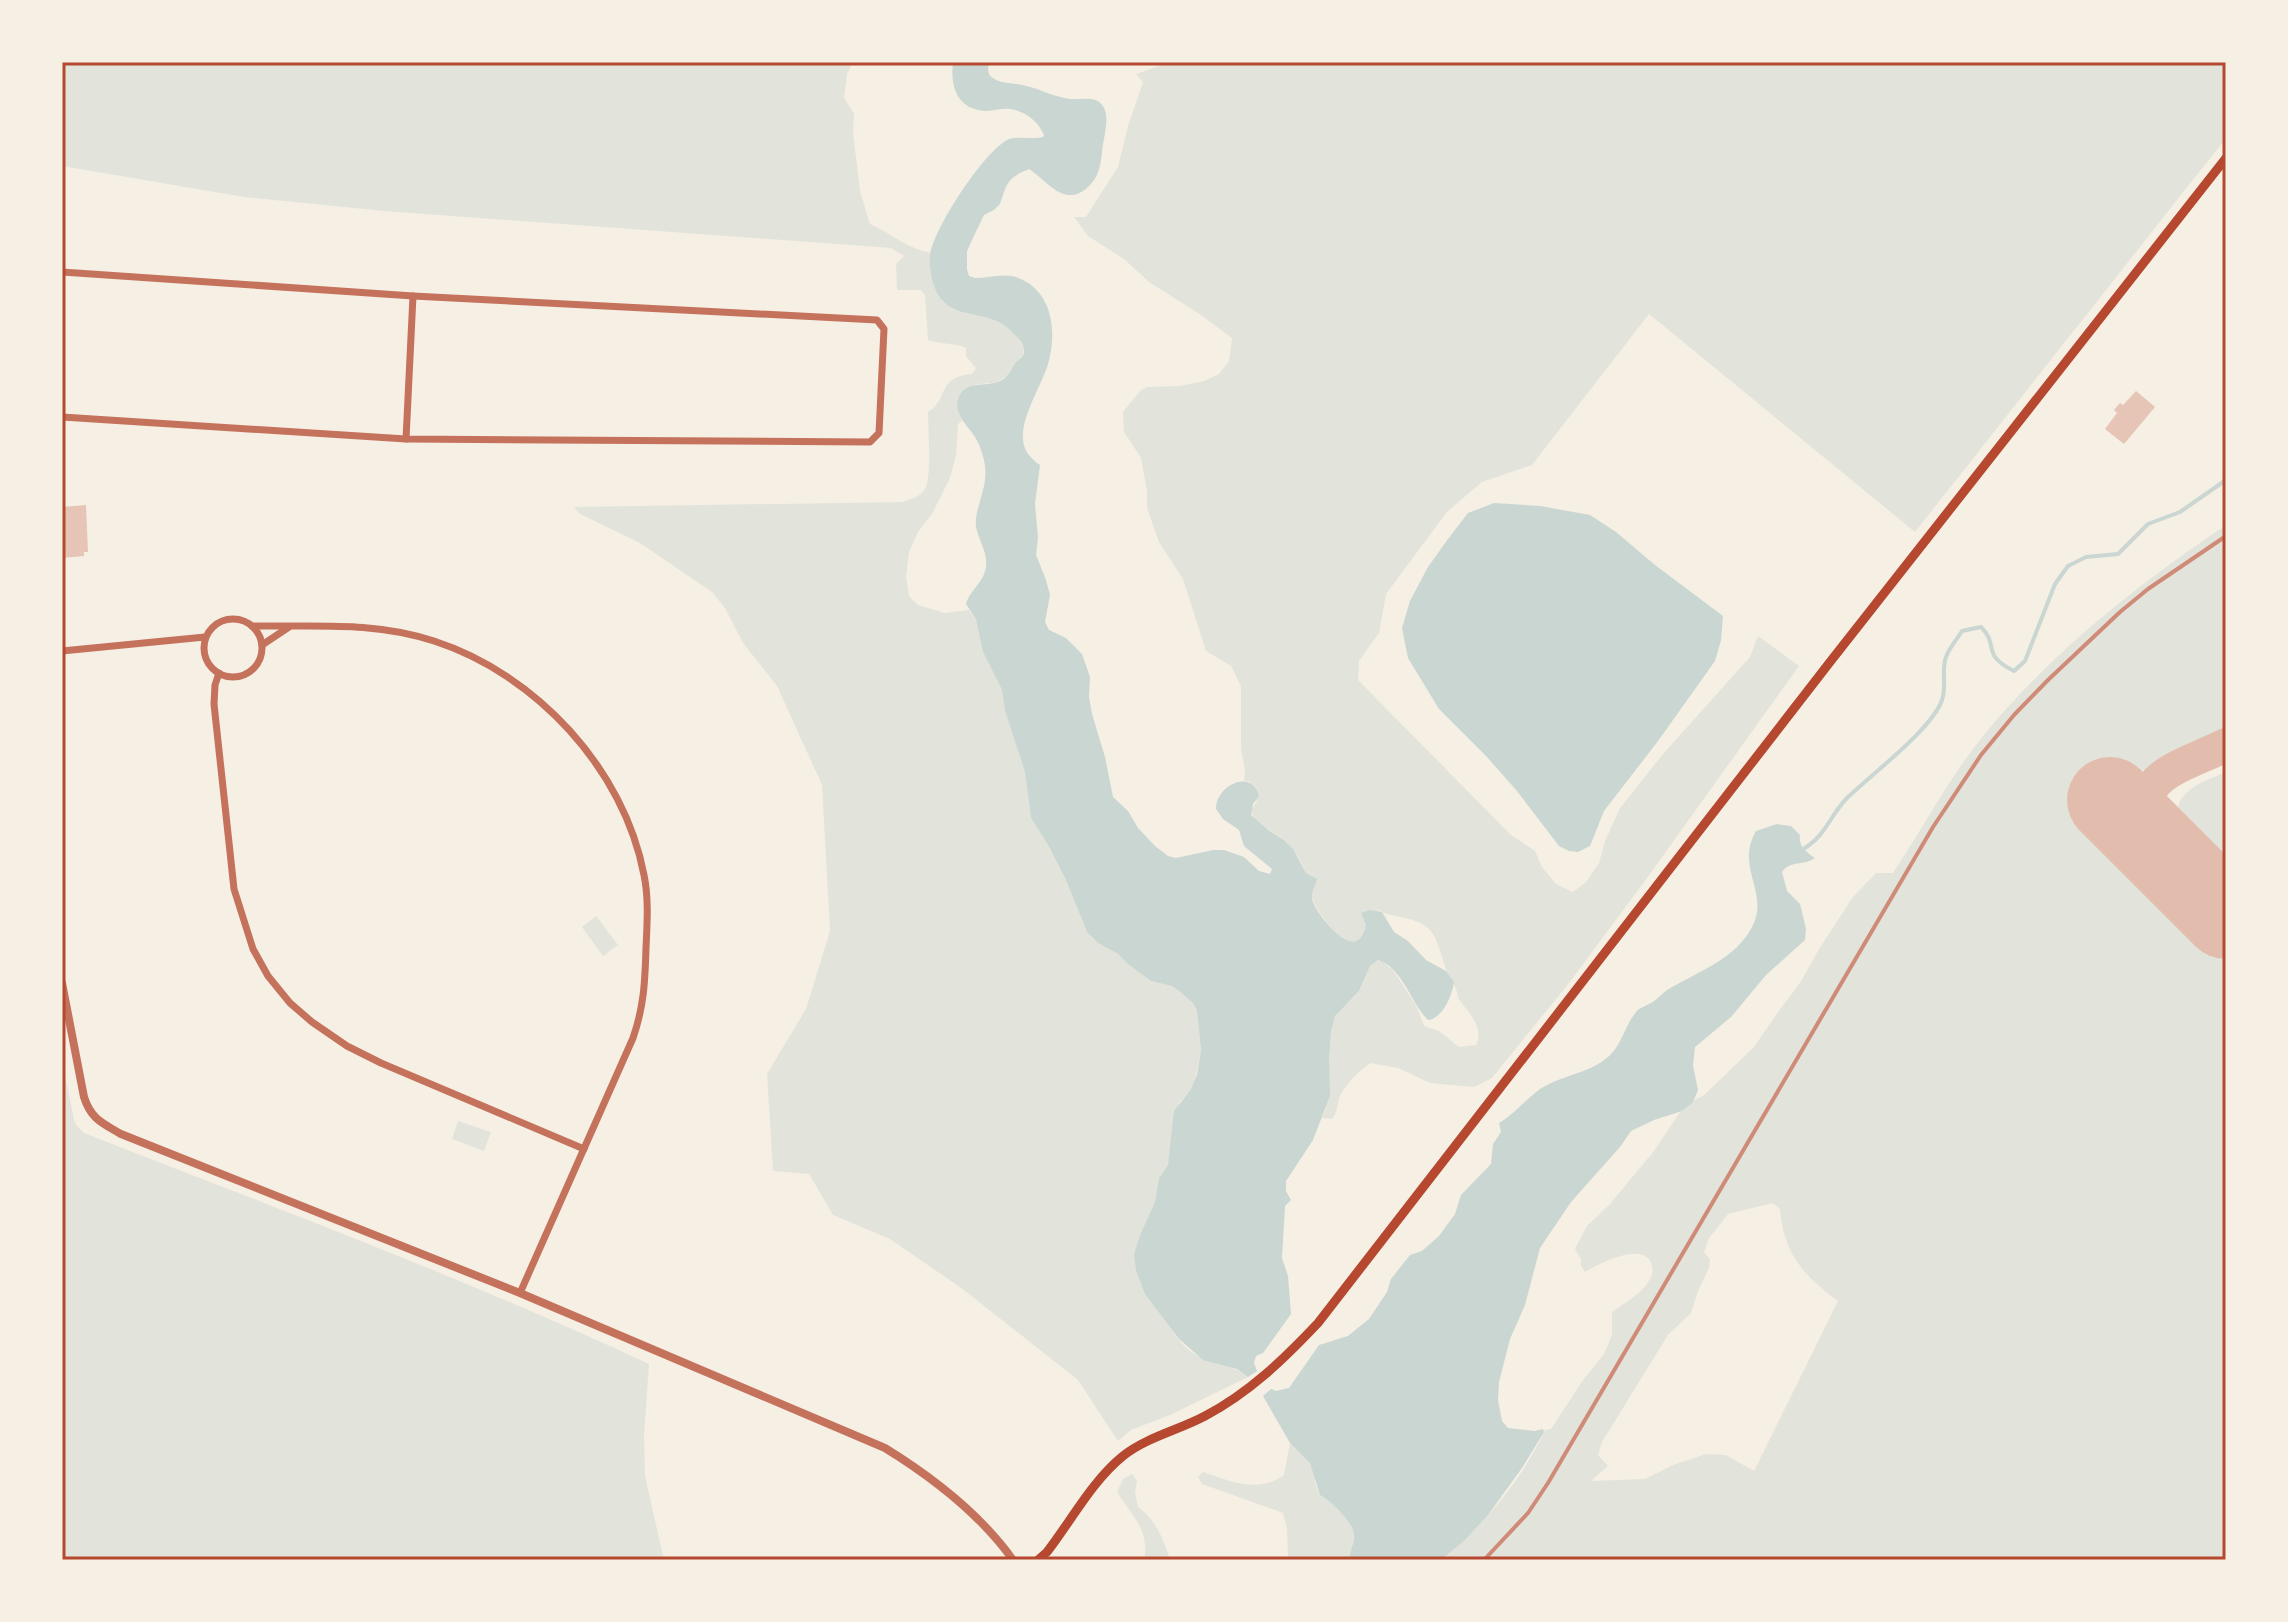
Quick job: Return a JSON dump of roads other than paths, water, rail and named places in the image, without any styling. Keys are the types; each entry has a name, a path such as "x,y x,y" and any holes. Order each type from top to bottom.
{"main road":[{"path":"1038,1560 1123,1456 1208,1414 1258,1381 1318,1323 1830,662 2226,158"}],"street":[{"path":"62,272 413,296 877,320 884,329 879,433 870,442 406,439 62,417"},
{"path":"406,439 413,296"},
{"path":"224,620 244,621 252,626 262,645 261,654 252,669 236,677 219,673 211,667 203,642 215,624 224,620"},
{"path":"252,626 350,625 398,631 436,641 476,660 513,681 547,707 592,758 608,782 635,838 645,877 647,930 642,1011 520,1293"},
{"path":"262,645 289,627"},
{"path":"62,651 205,637"},
{"path":"219,673 214,704 234,889 253,949 268,976 290,1003 347,1046 584,1149"},
{"path":"62,983 84,1097 88,1111 99,1121 121,1134 520,1293 885,1448 910,1464 974,1516 1013,1560"}],"waterway":[{"path":"1800,851 1816,839 1841,804 1900,751 1936,712 1943,695 1946,657 1962,631 1981,627 1997,660 2014,671 2025,661 2055,584 2068,566 2086,557 2118,554 2148,524 2180,512 2226,480"}],"railway":[{"path":"1484,1560 1528,1513 1548,1483 1933,827 1981,755 2048,680 2120,612 2226,536"}]}
